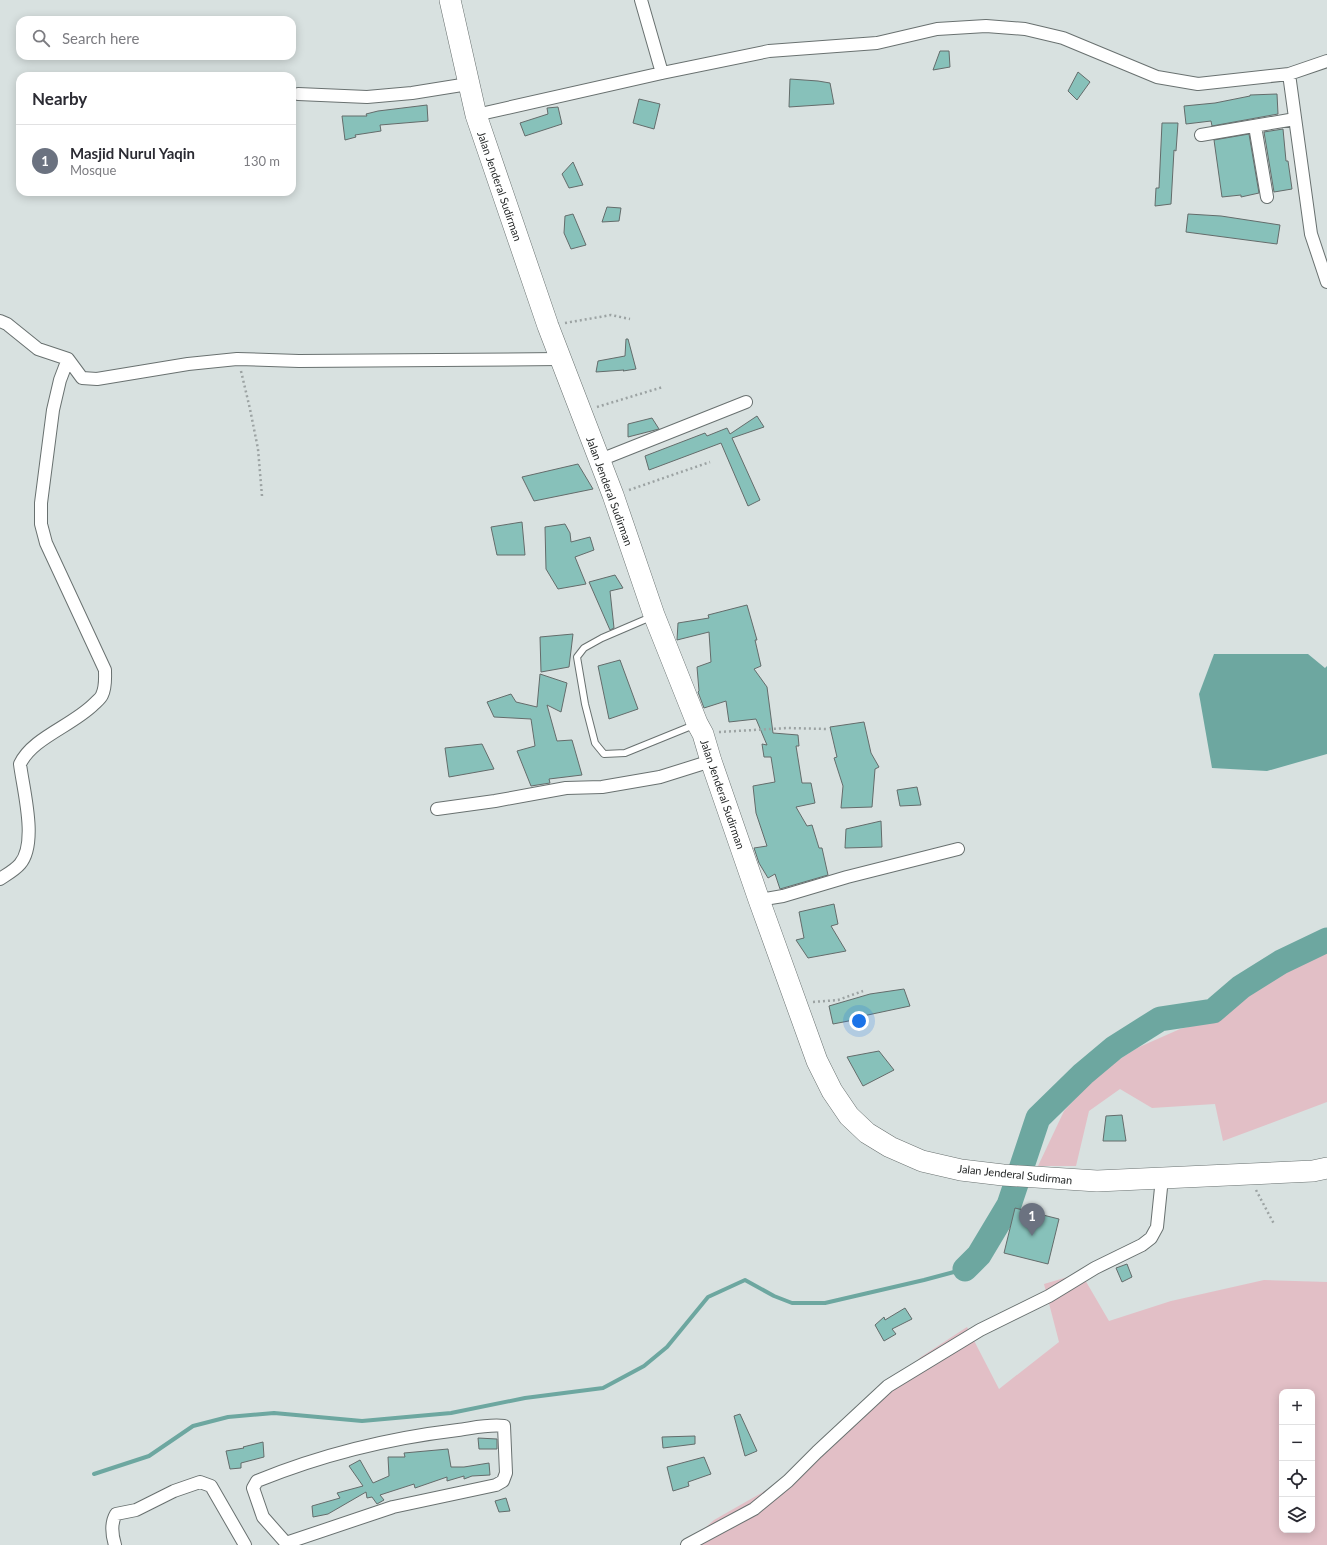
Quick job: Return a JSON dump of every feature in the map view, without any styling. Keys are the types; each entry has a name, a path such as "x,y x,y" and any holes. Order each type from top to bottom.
{"highway":[{"name":"Jalan Jenderal Sudirman","path":"450,0 476,115 548,326 613,495 654,615 700,729 710,761 817,1061 832,1091 849,1116 867,1133 890,1147 922,1161 961,1170 1004,1175 1097,1181 1313,1171 1327,1168"}],"street":[{"path":"641,0 662,73"},
{"path":"476,115 662,73 769,51 877,44 937,29 986,26 1025,29 1063,38 1157,77 1198,84 1289,74 1327,61"},
{"path":"1289,74 1311,234 1327,282"},
{"path":"298,94 367,97 412,93 468,84"},
{"path":"1201,135 1296,119"},
{"path":"1255,126 1267,197"},
{"path":"0,321 7,324 38,349 68,359 82,378 97,378 188,364 237,359 299,361 560,359"},
{"path":"0,879 20,864 28,848 29,826 20,764 24,756 38,742 85,713 102,695 106,684 105,670 46,543 41,524 41,503 53,410 60,380 68,359"},
{"path":"600,460 746,402"},
{"path":"437,809 495,801 566,788 602,787 660,776 710,761"},
{"path":"759,900 783,896 847,877 958,849"},
{"path":"687,1545 754,1509 788,1481 888,1386 980,1330 1049,1296 1095,1268 1142,1245 1151,1238 1157,1227 1162,1178"},
{"path":"496,1425 504,1426 506,1473 503,1481 496,1485 393,1507 287,1544 263,1517 253,1488 257,1481 320,1459 369,1446 417,1436 496,1425"},
{"path":"115,1545 112,1525 116,1514 136,1510 174,1491 200,1482 211,1486 245,1545"}],"lane":[{"path":"654,615 602,638 584,648 578,657 585,704 595,742 604,754 625,753 700,729"}],"path":[{"path":"548,326 611,315 630,320"},
{"path":"237,359 250,409 258,449 262,496"},
{"path":"581,412 663,387"},
{"path":"613,495 710,462"},
{"path":"700,729 826,729"},
{"path":"796,1003 838,1000 863,991"},
{"path":"1248,1174 1274,1224"}],"shaded area":[{"path":"1327,949 1327,1102 1223,1141 1215,1104 1152,1108 1120,1089 1089,1111 1076,1166 1038,1166 1064,1111 1100,1072 1137,1048 1180,1029 1213,1021 1277,973"},
{"path":"1081,1273 1109,1321 1171,1301 1264,1280 1327,1282 1327,1545 693,1545 690,1541 714,1520 805,1468 921,1357 967,1327 999,1389 1059,1342 1044,1284"}],"water":[{"path":"1214,654 1308,654 1325,668 1327,666 1327,754 1267,771 1212,768 1199,694"}],"building":[{"path":"940,51 949,51 950,67 933,70"},
{"path":"1078,72 1090,82 1077,100 1068,91"},
{"path":"790,79 830,83 834,104 789,107"},
{"path":"1277,94 1278,114 1212,126 1211,121 1186,124 1184,106 1215,103 1250,95"},
{"path":"639,99 660,104 654,129 633,123"},
{"path":"427,105 428,121 380,125 381,131 355,135 356,137 345,140 342,116 367,116 366,114 378,111"},
{"path":"558,107 562,124 525,136 520,123 548,114 547,108"},
{"path":"1162,123 1178,123 1176,151 1174,150 1171,204 1155,206 1156,188 1159,188"},
{"path":"1283,129 1286,161 1288,161 1292,189 1274,192 1264,132"},
{"path":"1249,134 1259,193 1241,197 1241,195 1222,197 1214,140"},
{"path":"573,162 583,185 569,188 562,174"},
{"path":"607,207 621,208 619,221 602,222"},
{"path":"573,214 586,245 571,249 564,233 565,216"},
{"path":"1188,214 1221,216 1280,225 1277,244 1186,232"},
{"path":"626,339 628,339 636,369 596,372 598,361 625,356"},
{"path":"757,416 764,427 732,438 760,500 748,506 721,443 649,470 645,456 705,433 707,436 727,428 730,434"},
{"path":"652,418 659,429 628,437 628,424"},
{"path":"578,464 593,489 534,501 522,477"},
{"path":"522,522 525,555 497,555 491,527"},
{"path":"565,524 570,533 571,542 590,537 594,550 575,557 586,584 558,589 546,569 545,527"},
{"path":"615,575 623,588 610,591 614,628 610,630 589,582"},
{"path":"747,605 757,640 755,640 761,666 754,669 767,687 773,733 798,735 799,746 796,746 802,783 811,783 815,803 796,807 807,826 812,825 819,848 822,848 828,875 780,889 775,874 768,878 759,863 754,848 767,846 756,813 753,786 775,782 771,757 764,757 762,744 767,745 756,719 729,722 726,701 704,708 698,692 697,667 711,662 709,632 677,640 678,623 709,618 708,615"},
{"path":"573,634 569,667 541,672 540,637"},
{"path":"620,660 638,709 609,719 598,666"},
{"path":"540,674 567,683 561,712 547,705 557,741 572,740 582,775 549,779 550,783 531,786 517,751 535,746 531,719 494,717 487,702 511,694 516,702 537,707"},
{"path":"864,722 871,753 879,767 875,769 872,807 841,808 843,786 834,758 837,757 830,727"},
{"path":"482,744 494,769 449,777 445,748"},
{"path":"917,787 921,805 900,806 897,790"},
{"path":"881,821 882,847 845,848 846,829"},
{"path":"834,904 838,924 831,926 846,951 808,958 796,940 804,938 799,912"},
{"path":"904,989 910,1006 863,1016 864,1018 833,1024 829,1006 870,994"},
{"path":"879,1051 894,1070 863,1086 847,1057"},
{"path":"1122,1115 1126,1141 1103,1141 1106,1116"},
{"path":"1015,1208 1059,1219 1048,1264 1004,1253"},
{"path":"1127,1264 1132,1277 1122,1282 1116,1268"},
{"path":"905,1308 912,1319 892,1329 896,1334 884,1341 875,1325 884,1317 885,1320"},
{"path":"740,1414 757,1451 745,1456 734,1416"},
{"path":"695,1436 695,1444 663,1448 662,1437"},
{"path":"478,1438 497,1439 497,1449 479,1449"},
{"path":"263,1442 264,1457 241,1463 241,1468 230,1469 226,1451 244,1448 243,1447"},
{"path":"448,1449 451,1467 464,1467 489,1463 490,1475 472,1476 464,1479 464,1476 447,1481 447,1477 415,1488 414,1484 380,1495 384,1500 377,1504 372,1497 367,1498 366,1492 328,1514 313,1517 312,1506 340,1498 337,1493 363,1486 349,1466 360,1460 373,1483 389,1476 388,1457 405,1457 404,1453"},
{"path":"704,1457 711,1474 688,1482 689,1486 673,1491 667,1467"},
{"path":"506,1498 510,1511 499,1512 495,1501"}],"waterway":[{"path":"965,1269 979,1255 1009,1205 1038,1118 1083,1074 1114,1048 1160,1019 1213,1011 1241,987 1281,962 1327,940"},
{"path":"94,1474 149,1456 193,1426 228,1417 274,1413 362,1421 451,1413 525,1398 603,1388 644,1366 667,1347 708,1297 745,1280 774,1296 792,1303 825,1303 965,1269"}],"place":[{"name":"Masjid Nurul Yaqin","path":"1032,1236"}]}
